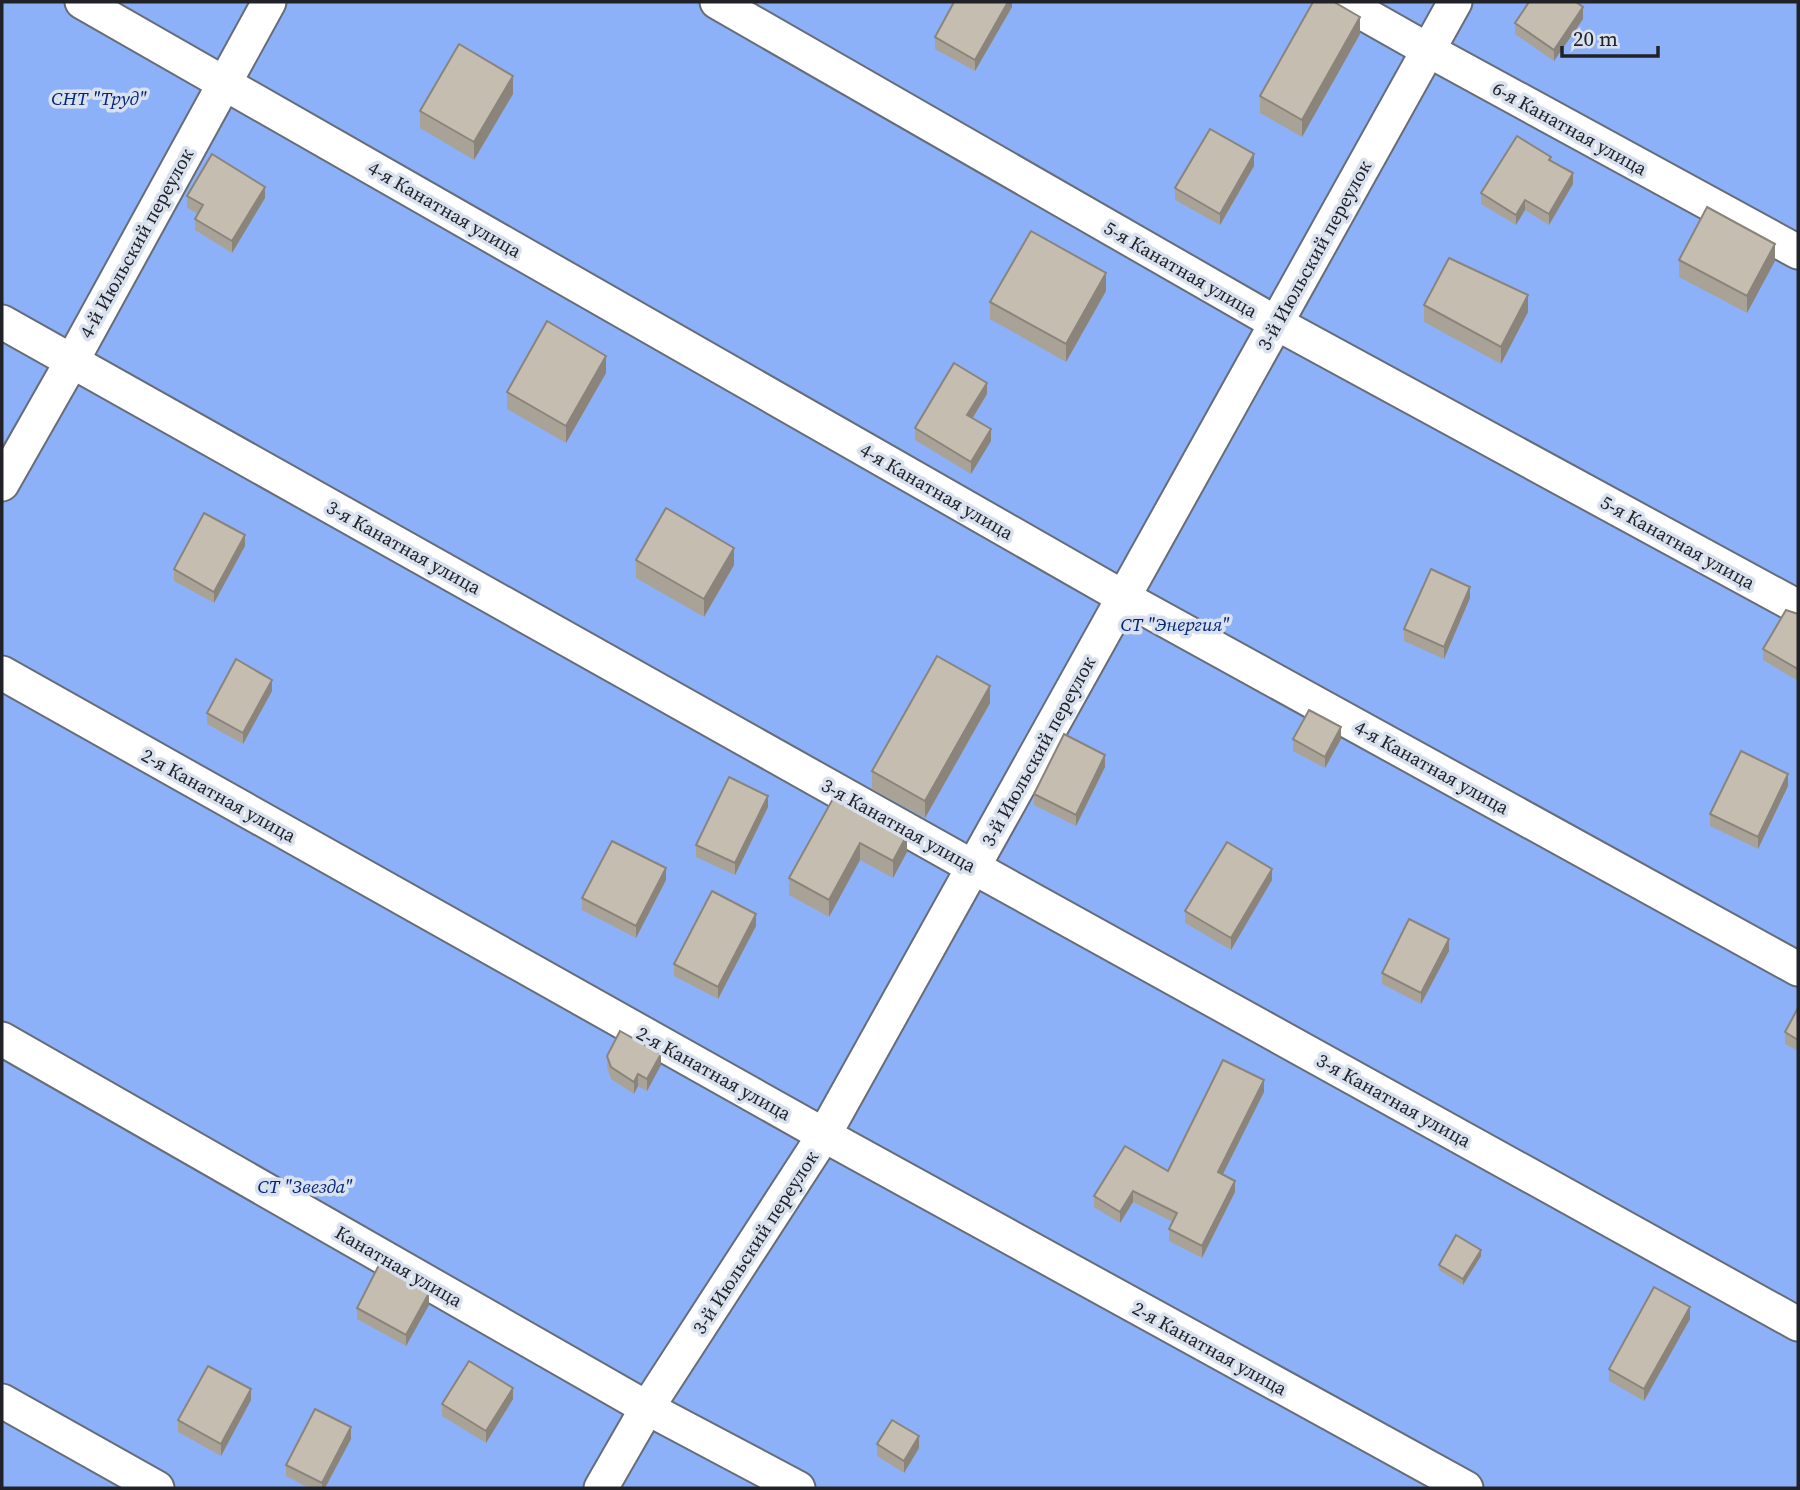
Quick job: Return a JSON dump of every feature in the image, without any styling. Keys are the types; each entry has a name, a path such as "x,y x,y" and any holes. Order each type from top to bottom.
{"street":[{"name":"4-я Канатная улица","path":"82,2 1123,597 1798,969"},
{"name":"4-й Июльский переулок","path":"2,484 269,2"},
{"name":"5-я Канатная улица","path":"717,2 1276,323 1798,607"},
{"name":"6-я Канатная улица","path":"1343,2 1798,252"},
{"name":"3-й Июльский переулок","path":"601,1488 647,1408 824,1135 1455,2"},
{"name":"3-я Канатная улица","path":"2,321 973,867 1798,1324"},
{"name":"2-я Канатная улица","path":"2,673 824,1135 1465,1488"},
{"name":"Канатная улица","path":"2,1040 647,1408 798,1488"},
{"path":"2,1401 157,1488"}],"green space":[{"name":"СТ \"Энергия\"","path":"2,2 1798,2 1798,1488 2,1488"}],"building":[{"path":"954,2 1008,2 975,60 935,37"},
{"path":"1313,2 1334,2 1360,17 1302,120 1260,96"},
{"path":"1529,2 1576,2 1583,7 1554,50 1515,23"},
{"path":"459,44 513,76 474,142 420,111"},
{"path":"1210,129 1254,154 1220,214 1175,188"},
{"path":"1517,136 1551,157 1549,160 1573,173 1549,214 1525,200 1516,215 1481,193"},
{"path":"212,154 265,187 232,241 195,219 203,205 187,196"},
{"path":"1707,207 1775,244 1747,296 1679,260"},
{"path":"1031,231 1106,273 1066,344 990,302"},
{"path":"1449,258 1528,295 1501,347 1424,305"},
{"path":"547,321 606,356 566,426 507,392"},
{"path":"954,363 987,383 967,415 991,429 971,462 915,428"},
{"path":"666,508 734,548 704,599 636,560"},
{"path":"204,513 245,535 214,592 174,569"},
{"path":"1431,569 1470,587 1444,647 1404,629"},
{"path":"1786,610 1798,614 1798,669 1763,649"},
{"path":"937,656 990,686 925,801 872,771"},
{"path":"236,659 272,680 243,733 207,713"},
{"path":"1309,710 1341,727 1325,757 1293,739"},
{"path":"1064,734 1105,755 1076,815 1034,794"},
{"path":"1741,751 1788,774 1758,837 1710,814"},
{"path":"729,777 768,796 735,863 696,845"},
{"path":"835,795 907,835 893,861 860,843 829,900 789,878"},
{"path":"612,841 666,868 636,926 582,898"},
{"path":"1227,842 1272,869 1231,938 1185,911"},
{"path":"712,891 756,914 718,987 674,964"},
{"path":"1409,919 1449,939 1421,993 1382,973"},
{"path":"1798,1008 1798,1040 1785,1032"},
{"path":"620,1031 661,1054 647,1079 638,1074 634,1082 611,1067 607,1056"},
{"path":"1223,1060 1264,1080 1218,1172 1235,1181 1202,1246 1169,1229 1177,1213 1133,1191 1120,1212 1094,1196 1125,1146 1168,1171"},
{"path":"1456,1235 1481,1250 1463,1279 1439,1265"},
{"path":"379,1265 429,1293 406,1335 357,1308"},
{"path":"1654,1287 1690,1307 1644,1389 1609,1369"},
{"path":"469,1361 513,1388 486,1431 442,1404"},
{"path":"208,1366 251,1389 221,1444 178,1420"},
{"path":"315,1409 351,1427 322,1483 286,1465"},
{"path":"892,1420 919,1436 904,1461 877,1444"}],"park label":[{"name":"СНТ \"Труд\"","path":"99,98"},
{"name":"СТ \"Звезда\"","path":"305,1186"}]}
